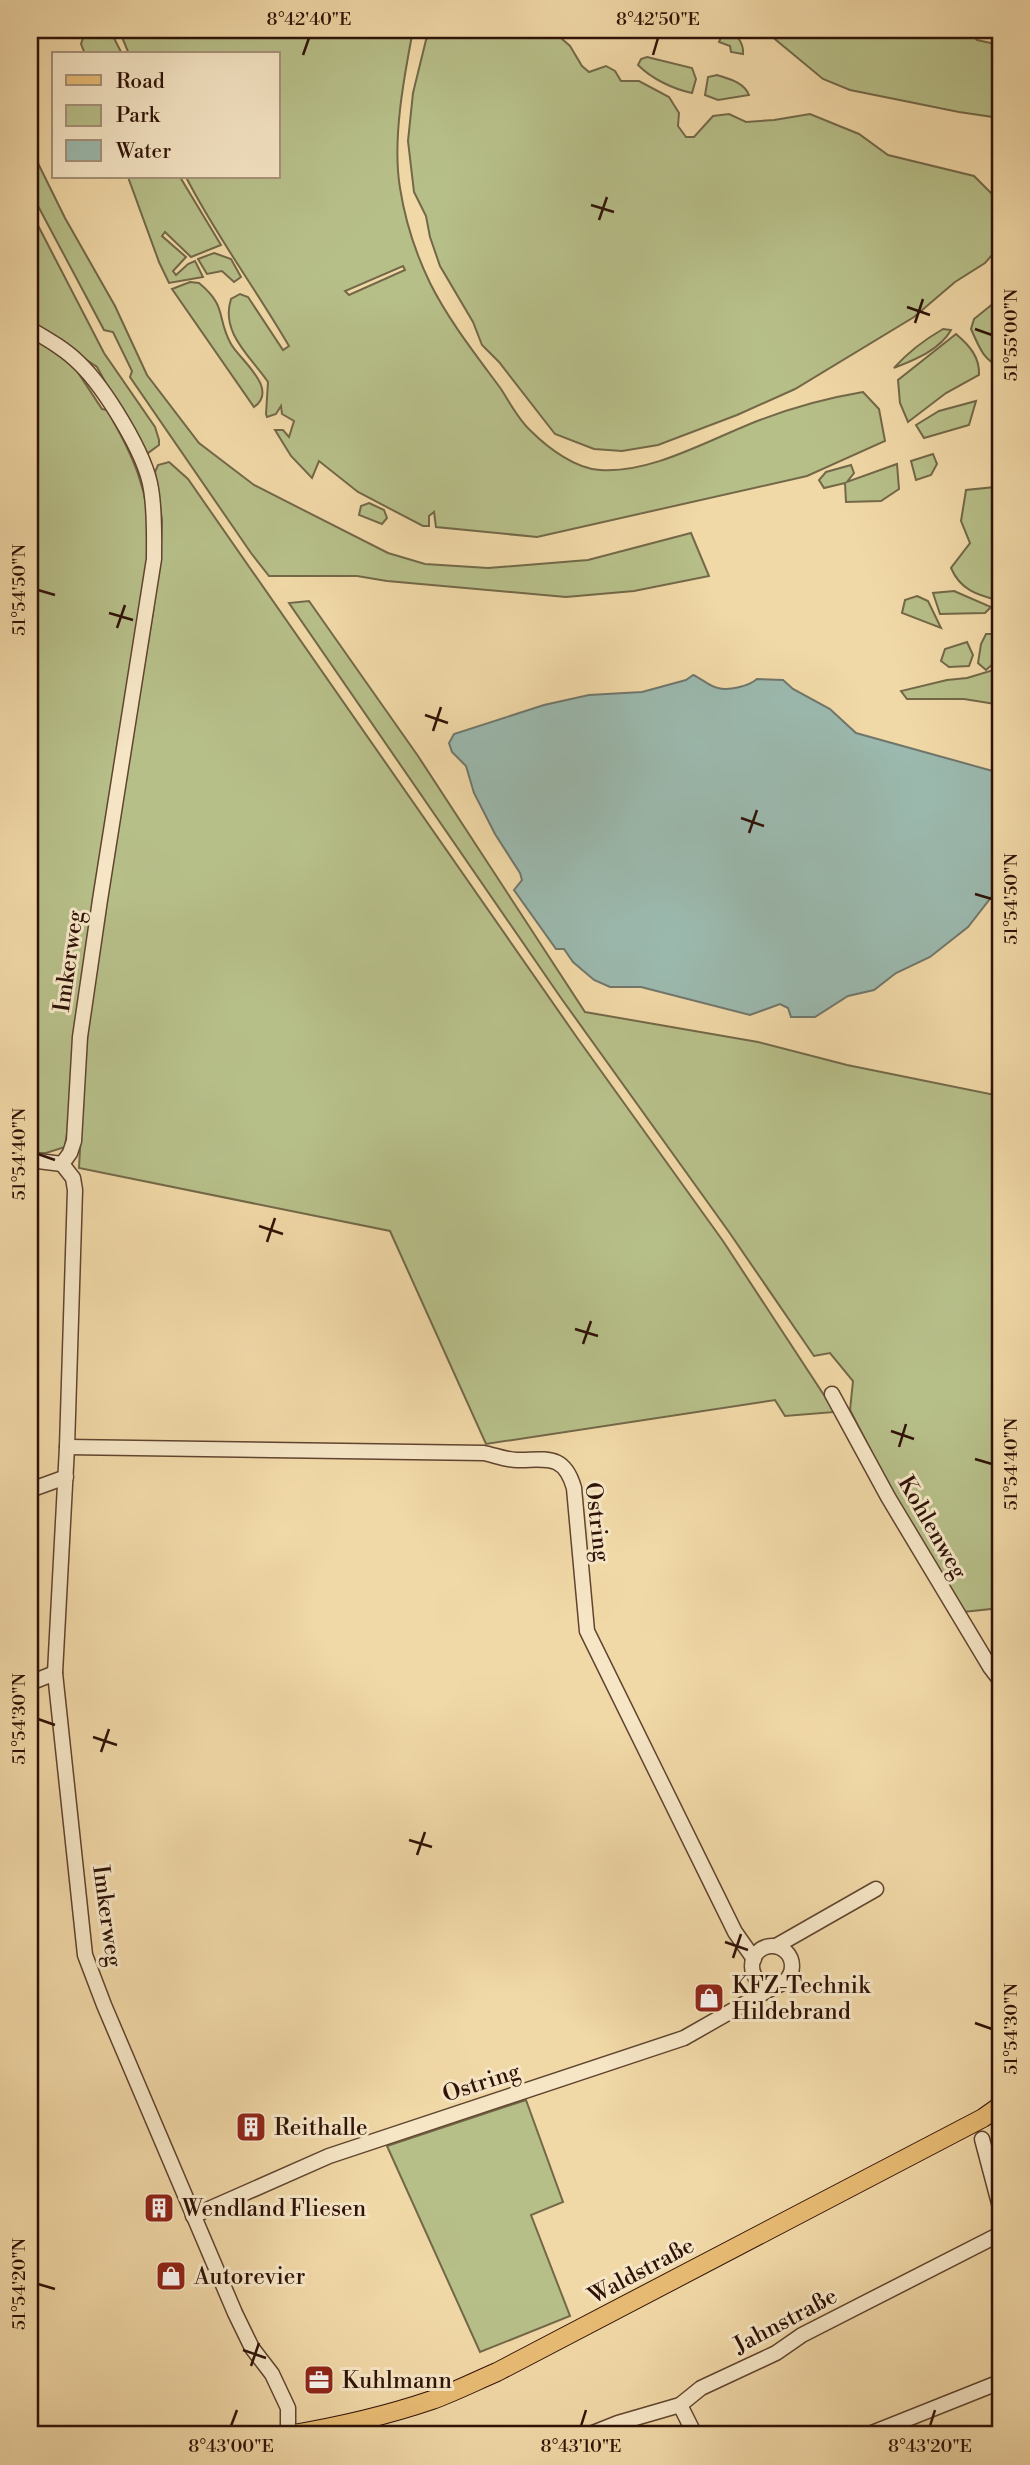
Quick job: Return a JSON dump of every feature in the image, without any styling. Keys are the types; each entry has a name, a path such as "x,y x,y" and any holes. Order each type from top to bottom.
{"main road":[{"name":"Waldstraße","path":"288,2435 398,2410 434,2399 498,2372 983,2118 1000,2106"}],"street":[{"name":"Imkerweg","path":"30,329 79,363 109,401 143,463 151,486 155,520 154,559 80,1037 74,1141 62,1164 73,1178 75,1190 66,1477 55,1674 85,1955 193,2216 252,2348 272,2374 288,2408 288,2435"},
{"path":"30,1160 62,1164"},
{"name":"Kohlenweg","path":"832,1394 888,1497 989,1667 1000,1681"},
{"name":"Ostring","path":"67,1447 484,1453 514,1460 543,1458 559,1462 570,1475 574,1488 587,1631 735,1932 754,1959"},
{"path":"30,1490 66,1477"},
{"path":"30,1682 55,1674"},
{"path":"776,1946 788,1954 792,1968 785,1980 779,1984 768,1985 759,1980 753,1970 754,1959 760,1950 776,1946 876,1889"},
{"name":"Ostring","path":"193,2216 329,2156 684,2038 779,1984"},
{"path":"982,2139 1000,2207"},
{"name":"Jahnstraße","path":"588,2435 618,2423 680,2405 701,2388 776,2353 802,2335 1000,2234"},
{"path":"866,2435 1000,2382"},
{"path":"680,2405 695,2435"}],"green space":[{"path":"77,30 110,30 121,52 84,52 81,44 83,38"},
{"path":"119,30 413,30 400,109 397,150 402,200 416,249 430,283 463,337 527,428 546,445 582,466 620,470 661,461 785,411 863,392 879,409 885,441 807,476 537,537 436,527 434,512 429,516 429,526 423,526 358,492 319,461 312,478 291,456 275,430 283,430 289,437 294,421 282,414 281,406 276,414 267,417 268,382 233,334 229,311 231,299 240,294 248,297 283,350 289,346 187,178 280,178 280,52 128,52","holes":["403,266 405,270 349,295 345,291"]},
{"path":"433,30 552,30 570,46 582,66 589,72 606,66 615,71 621,81 639,81 669,97 679,113 678,126 686,137 694,137 713,116 729,114 746,122 810,114 859,134 888,155 974,176 1000,202 1000,246 985,263 955,282 914,317 795,389 737,415 658,445 622,451 594,449 555,434 499,362 482,345 473,322 440,266 426,216 414,192 408,141 413,93 426,40"},
{"path":"724,30 729,30 738,37 743,54 731,52 730,46 719,42"},
{"path":"764,30 971,32 977,40 1000,45 1000,118 850,90 823,79"},
{"path":"647,57 692,68 696,79 692,93 663,83 650,75 638,65 641,59"},
{"path":"717,75 740,84 749,95 718,100 705,95 708,77"},
{"path":"30,147 65,218 115,306 147,375 199,443 254,485 388,553 425,564 488,568 588,560 691,533 709,576 634,591 566,597 357,576 269,576 130,377 132,371 113,332 104,330 30,191"},
{"path":"128,178 181,178 221,245 191,257 165,232 162,236 186,257 173,271 176,275 195,261 203,277 169,283"},
{"path":"30,210 104,353 155,427 159,445 148,453 143,451 97,367 30,322"},
{"path":"214,253 231,259 241,277 234,282 222,271 207,274 198,259"},
{"path":"190,282 199,283 214,299 231,344 260,383 261,400 254,407 172,289"},
{"path":"1000,298 1000,366 985,356 971,329 974,319"},
{"path":"943,329 951,330 940,343 926,354 894,368 917,346"},
{"path":"956,334 973,352 979,375 946,393 908,422 900,403 898,380"},
{"path":"30,336 55,349 75,368 102,409 107,410 125,442 143,489 150,543 65,1147 46,1153 30,1153"},
{"path":"976,401 969,425 924,438 916,425 939,411"},
{"path":"933,454 937,464 931,475 916,480 911,461"},
{"path":"169,462 188,479 578,1039 723,1241 835,1412 785,1416 775,1400 486,1444 390,1231 79,1168 85,1056 99,939 153,612 161,544 162,520 155,472 158,465"},
{"path":"897,464 899,489 881,501 846,502 845,483 824,488 819,480 826,472 851,465 854,473 847,482"},
{"path":"1000,478 1000,601 965,587 951,568 970,543 961,521 966,490 995,487"},
{"path":"369,503 384,510 387,518 382,524 359,515 361,506"},
{"path":"954,591 991,607 985,613 940,614 933,593"},
{"path":"917,596 928,601 941,628 902,613 905,600"},
{"path":"309,601 418,756 585,1012 758,1042 847,1065 1000,1096 1000,1608 954,1613 850,1410 853,1381 830,1353 814,1356 729,1232 561,998 289,603"},
{"path":"986,634 994,634 994,663 986,670 978,663 981,644"},
{"path":"967,642 973,655 969,666 949,667 941,661 945,649"},
{"path":"1000,668 1000,702 995,704 964,699 907,699 901,691 967,678"},
{"path":"526,2100 563,2202 531,2215 570,2316 480,2352 387,2146"}],"water":[{"path":"693,675 723,689 739,687 757,679 783,680 793,689 830,709 856,733 1000,773 1000,886 968,927 930,957 896,973 874,990 848,996 815,1017 791,1017 788,1008 780,1004 750,1015 641,987 610,987 594,980 573,962 564,949 556,949 514,890 522,880 520,873 495,834 474,793 466,766 452,752 449,743 454,734 544,705 589,695 642,692 686,680"}],"place":[{"name":"KFZ-Technik Hildebrand","path":"709,1998"},
{"name":"Reithalle","path":"251,2127"},
{"name":"Wendland Fliesen","path":"159,2208"},
{"name":"Autorevier","path":"171,2276"},
{"name":"Kuhlmann","path":"319,2380"}]}
